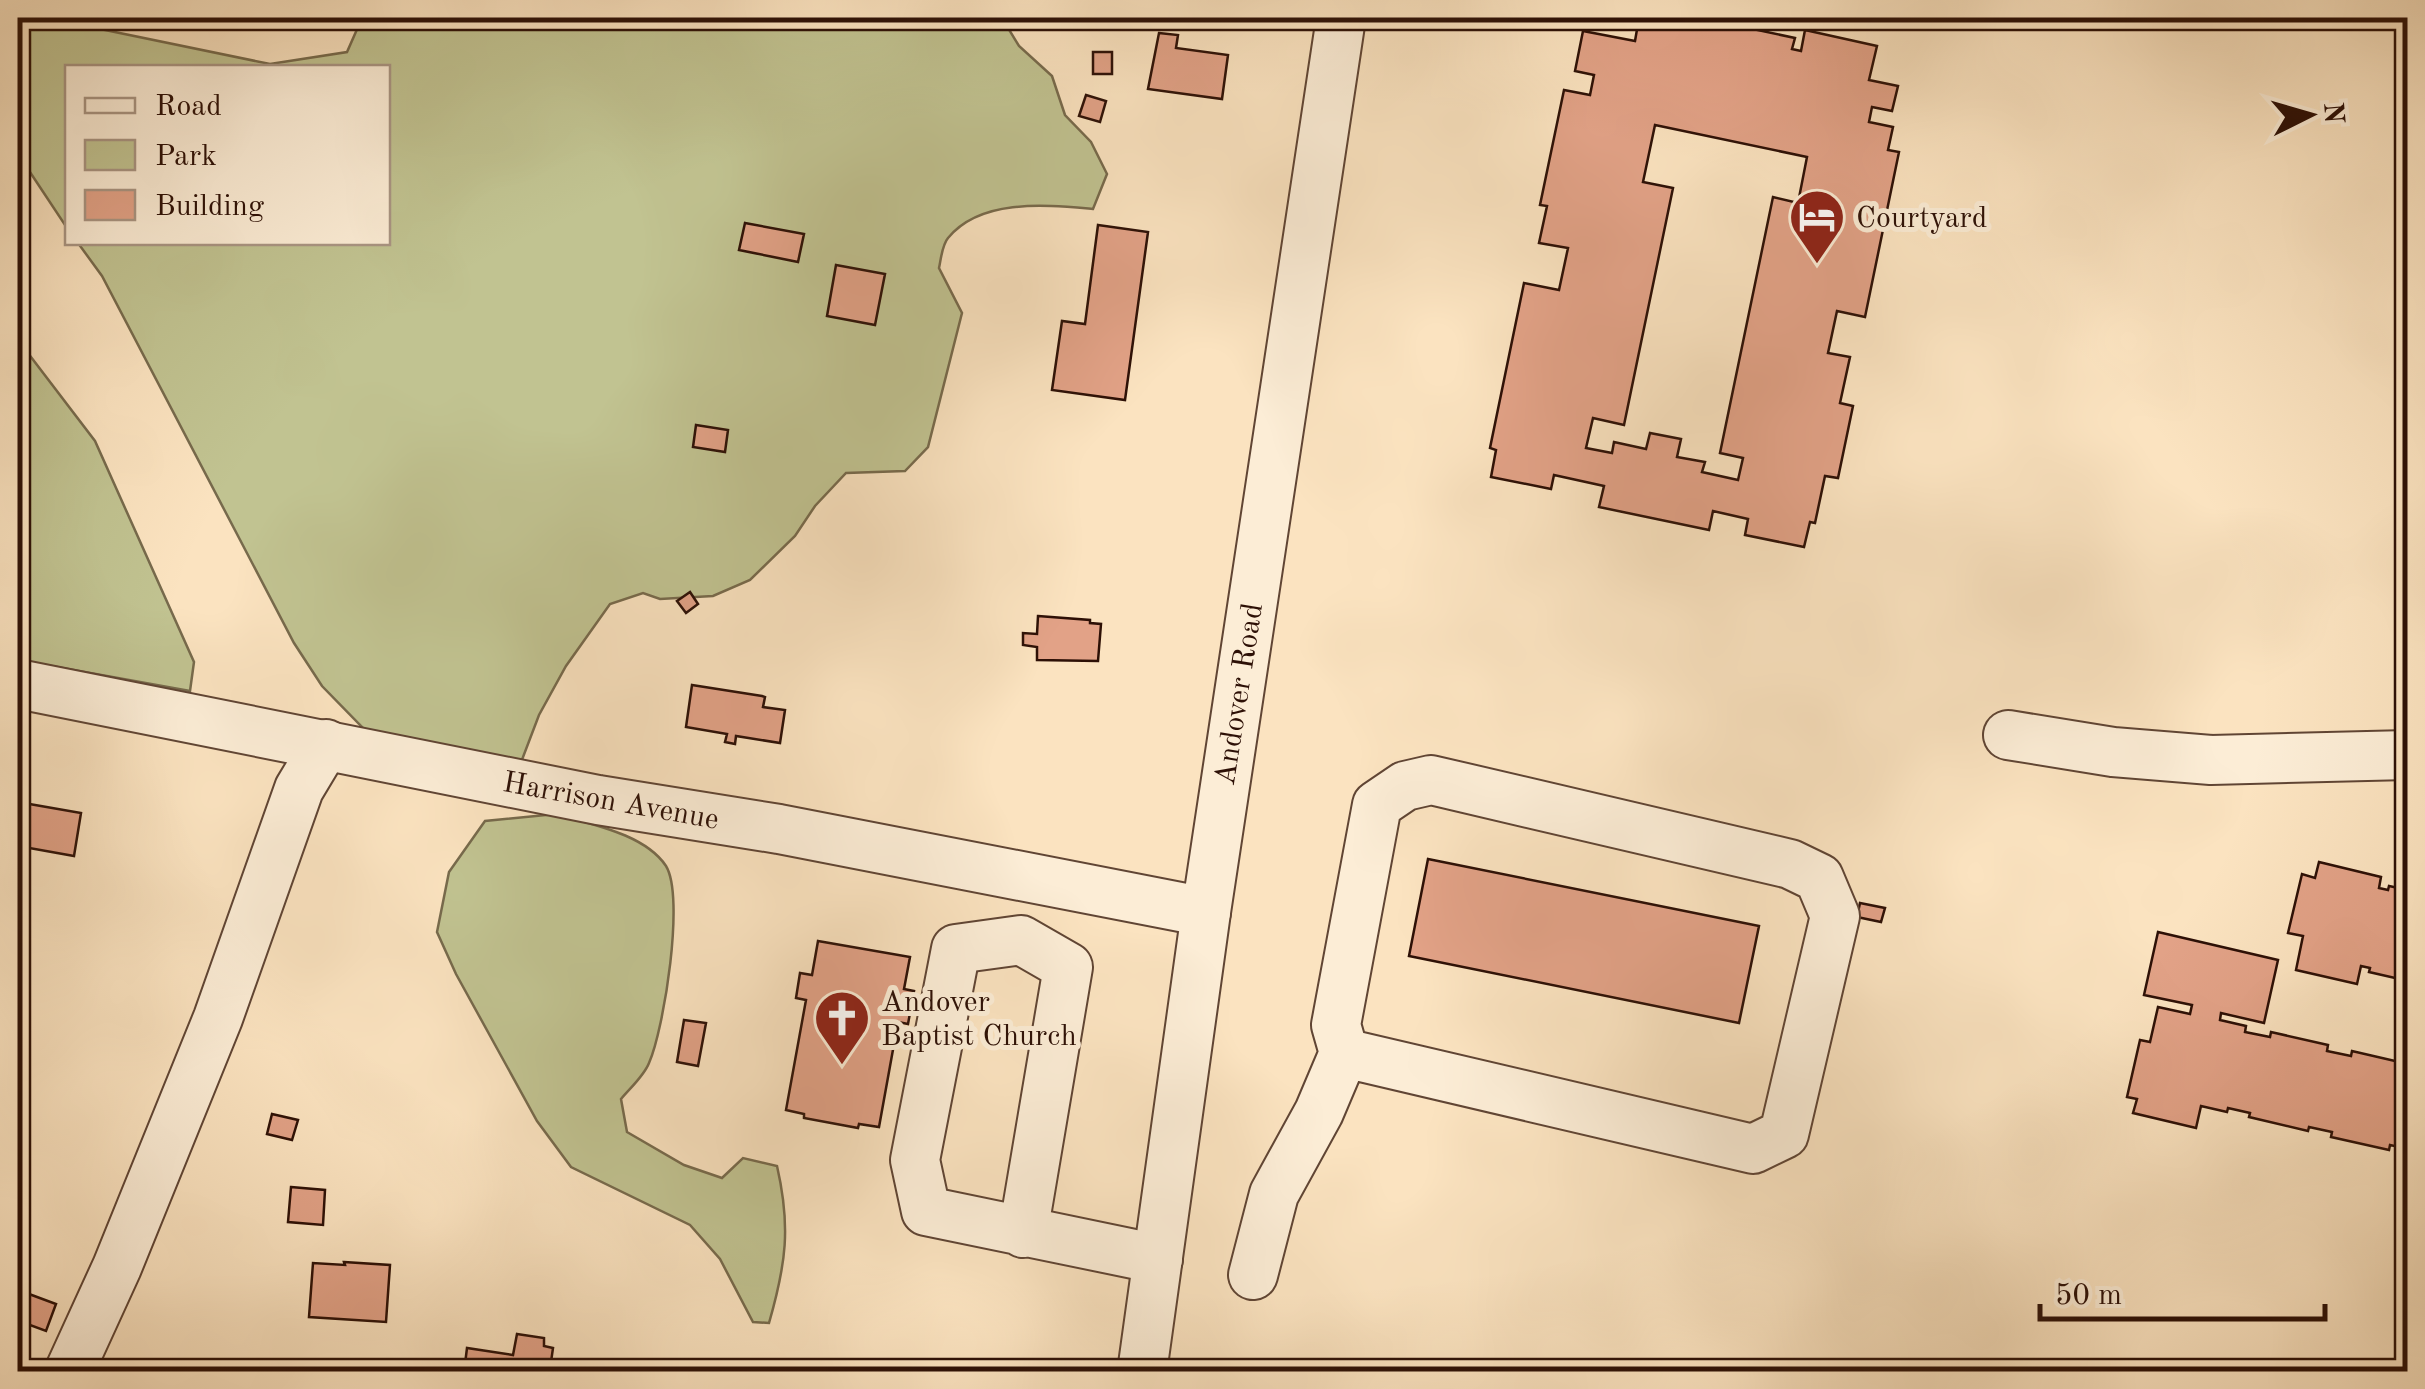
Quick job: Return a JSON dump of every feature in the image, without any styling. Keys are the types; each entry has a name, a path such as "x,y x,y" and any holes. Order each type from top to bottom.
{"street":[{"name":"Andover Road","path":"1142,1372 1206,912 1341,18"},
{"name":"Harrison Avenue","path":"18,684 598,800 780,829 1206,912"},
{"path":"2008,735 2112,752 2211,760 2408,755"},
{"path":"69,1372 117,1267 210,1036 298,789 326,744"},
{"path":"1253,1275 1274,1194 1319,1112 1344,1053 1336,1026 1377,805 1405,786 1431,780 1790,864 1819,878 1835,916 1784,1134 1753,1149 1344,1053"},
{"path":"1023,1234 1068,967 1021,940 956,949 914,1160 926,1211 1023,1234 1158,1259"}],"green space":[{"path":"18,18 47,18 270,64 347,52 362,18 1002,18 1019,46 1052,76 1065,115 1091,142 1107,174 1093,209 1035,206 996,210 962,225 948,238 939,268 962,313 928,447 905,471 846,473 815,506 795,536 750,580 713,596 660,599 643,593 610,604 566,666 539,715 520,765 367,732 322,686 294,643 102,276 79,245 390,245 390,65 65,65 65,225 18,154"},
{"path":"18,340 95,441 194,662 190,691 18,660"},
{"path":"556,814 631,838 666,866 671,882 673,933 666,994 649,1063 621,1099 627,1132 684,1165 722,1178 743,1158 777,1166 785,1245 769,1323 753,1322 720,1259 690,1225 571,1167 537,1121 437,932 449,872 485,821"}],"building":[{"name":"Courtyard","path":"1639,18 1710,18 1795,38 1792,49 1801,51 1805,30 1877,46 1869,80 1898,86 1892,111 1872,107 1869,122 1893,127 1888,150 1899,152 1865,317 1837,311 1828,353 1850,357 1840,403 1853,406 1838,478 1825,476 1815,523 1810,522 1804,547 1745,535 1748,519 1713,511 1709,530 1599,507 1604,486 1554,475 1551,489 1491,477 1496,450 1490,448 1524,283 1559,290 1568,248 1539,243 1547,206 1540,205 1564,90 1590,95 1594,75 1575,71 1583,31 1635,41","holes":["1655,125 1807,157 1798,203 1773,197 1720,453 1743,458 1738,480 1702,472 1705,462 1677,457 1681,439 1650,433 1646,449 1614,442 1612,453 1586,448 1593,418 1624,425 1673,188 1643,182"]},
{"path":"1159,33 1178,35 1176,48 1228,55 1222,99 1148,89"},
{"path":"1093,52 1112,52 1112,74 1093,74"},
{"path":"1086,95 1106,101 1100,122 1079,116"},
{"path":"745,223 804,234 798,262 739,250"},
{"path":"1098,225 1148,232 1125,400 1052,390 1062,321 1085,324"},
{"path":"836,265 885,274 875,325 827,316"},
{"path":"696,425 728,430 725,452 693,447"},
{"path":"690,592 698,604 686,613 677,601"},
{"path":"1038,616 1101,624 1098,661 1037,660 1037,647 1023,645 1023,633 1037,634"},
{"path":"692,685 762,696 763,707 785,710 780,743 736,736 735,744 725,742 727,734 686,727"},
{"path":"18,802 81,813 74,856 18,846"},
{"path":"1428,859 1759,926 1739,1023 1409,956"},
{"path":"2319,862 2381,877 2379,888 2408,890 2408,981 2369,972 2370,968 2361,966 2357,984 2296,970 2303,936 2288,933 2302,874 2315,878"},
{"path":"1860,903 1885,908 1881,922 1857,917"},
{"path":"2158,932 2278,960 2264,1023 2221,1013 2220,1020 2246,1026 2245,1032 2270,1037 2271,1032 2328,1045 2327,1051 2351,1056 2352,1051 2408,1064 2408,1149 2390,1145 2389,1150 2331,1137 2332,1132 2309,1127 2308,1131 2228,1108 2227,1112 2201,1106 2196,1128 2133,1113 2137,1099 2127,1097 2140,1040 2150,1042 2158,1007 2190,1014 2192,1005 2144,995"},
{"name":"Andover Baptist Church","path":"818,941 910,957 904,989 914,991 908,1024 898,1022 879,1127 859,1124 858,1128 804,1118 804,1114 786,1110 806,1000 796,998 800,973 812,975"},
{"path":"684,1020 706,1023 698,1066 677,1062"},
{"path":"272,1114 298,1120 292,1140 267,1134"},
{"path":"291,1187 325,1190 323,1225 288,1222"},
{"path":"344,1262 390,1265 386,1322 309,1317 313,1263 345,1265"},
{"path":"29,1294 56,1304 46,1331 19,1321"},
{"path":"517,1334 544,1338 544,1346 553,1348 550,1369 555,1372 464,1372 467,1348 513,1355"}],"place":[{"name":"Courtyard","path":"1817,266"},
{"name":"Andover Baptist Church","path":"842,1067"}]}
